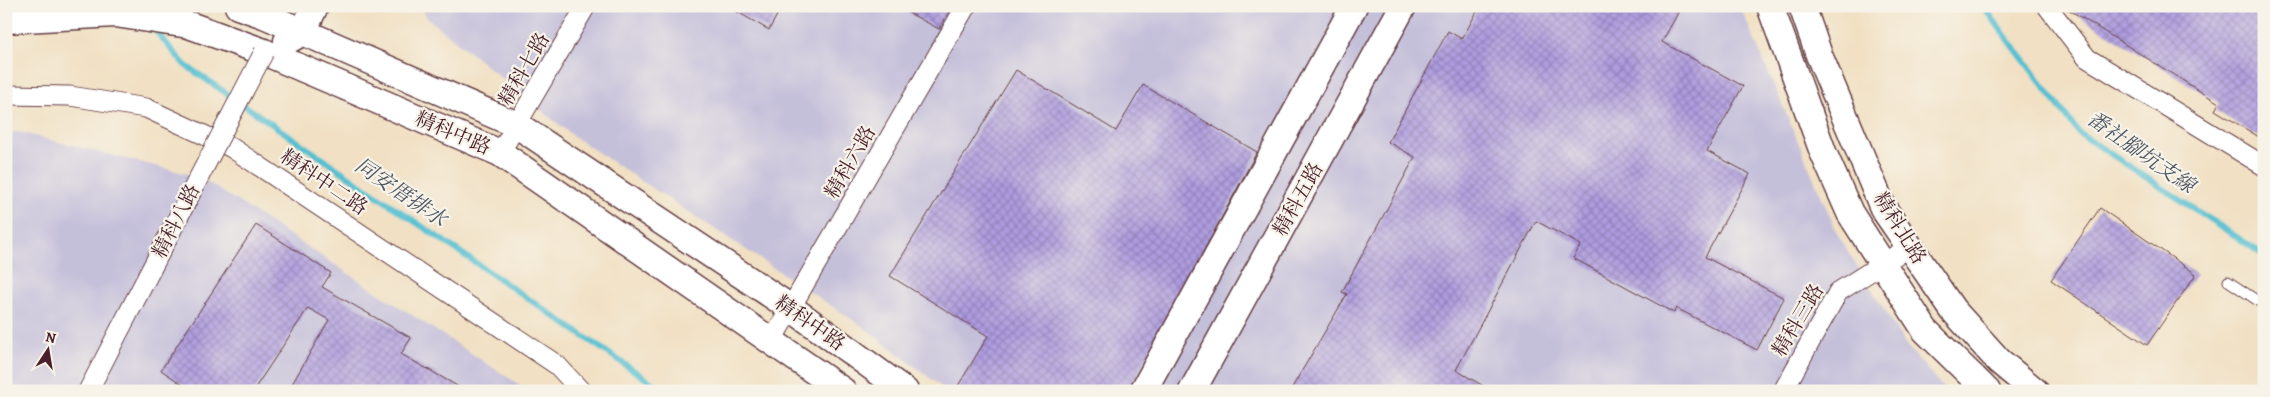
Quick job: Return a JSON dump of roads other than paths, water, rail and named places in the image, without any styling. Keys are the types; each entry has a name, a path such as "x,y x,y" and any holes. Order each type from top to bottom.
{"street":[{"name":"精科中路","path":"238,6 266,10 303,32 517,125 791,308 905,391"},
{"path":"264,52 303,32 315,6"},
{"name":"精科七路","path":"500,153 586,6"},
{"name":"精科六路","path":"772,340 966,6"},
{"path":"1143,391 1354,6"},
{"name":"精科五路","path":"1192,391 1403,6"},
{"name":"精科北路","path":"1770,6 1823,152 1850,213 1925,330 1987,391"},
{"name":"精科北路","path":"1802,6 1819,55 1879,200 1953,310 1999,361 2036,391"},
{"path":"2047,6 2087,58 2264,166"},
{"name":"精科八路","path":"88,391 264,52 266,10"},
{"name":"精科中路","path":"6,20 115,14 189,25 264,52 500,153 843,391"},
{"name":"精科中二路","path":"6,95 70,96 146,108 232,148 557,365 581,391"},
{"name":"精科三路","path":"1783,391 1838,292 1882,262 1910,247"}],"lane":[{"path":"2228,282 2264,305"}],"waterway":[{"name":"番社腳坑支線","path":"1983,6 2079,133 2264,255"},
{"name":"同安厝排水","path":"153,28 185,65 664,391"}]}
